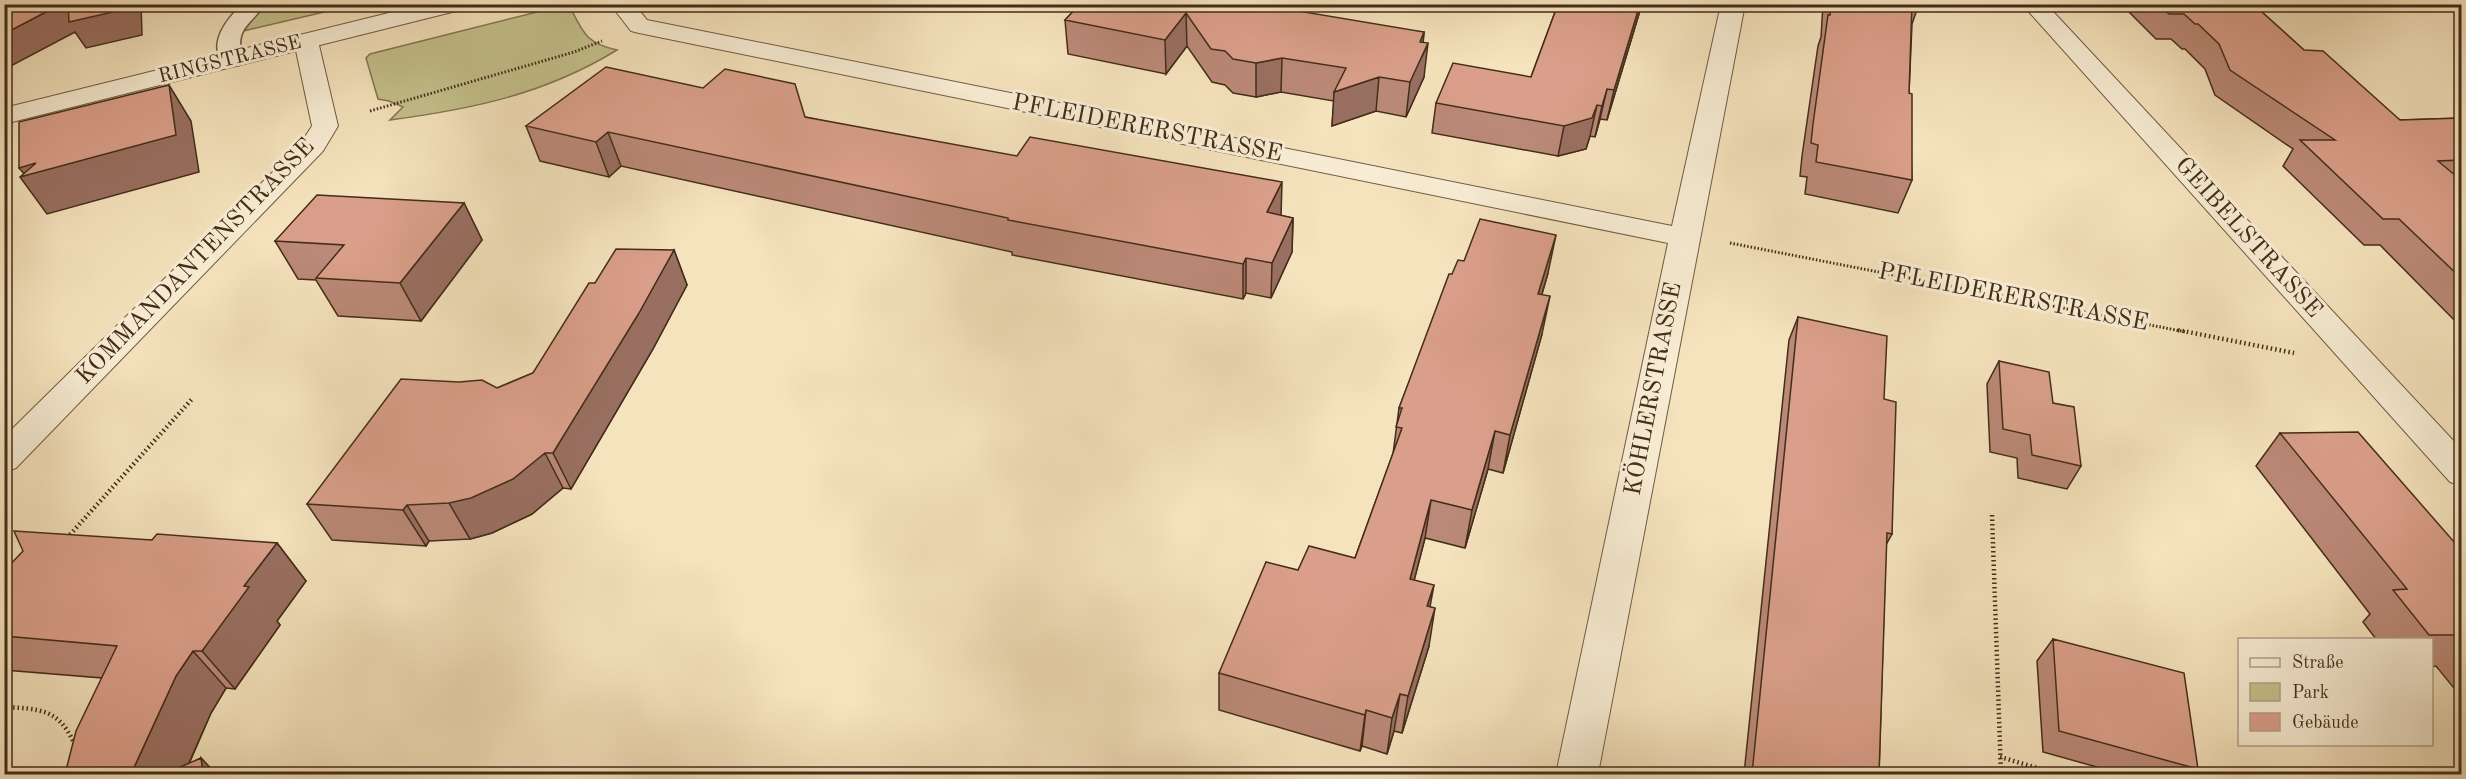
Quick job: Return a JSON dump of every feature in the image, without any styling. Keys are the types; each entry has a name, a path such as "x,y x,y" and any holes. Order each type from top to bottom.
{"street":[{"name":"RINGSTRASSE","path":"4,116 456,4"},
{"path":"621,4 639,26"},
{"name":"KÖHLERSTRASSE","path":"1577,774 1733,4"},
{"name":"GEIBELSTRASSE","path":"2033,4 2462,473"},
{"name":"PFLEIDERERSTRASSE","path":"639,26 1684,237"},
{"name":"KOMMANDANTENSTRASSE","path":"4,459 309,151 325,126 306,41"}],"lane":[{"path":"231,60 227,41 230,32 255,4"}],"path":[{"path":"370,111 574,52 639,26"},
{"name":"PFLEIDERERSTRASSE","path":"1730,243 2297,353"},
{"path":"59,546 192,399"},
{"path":"1992,515 2001,774"},
{"path":"4,707 48,711 69,729 76,748"},
{"path":"2000,757 2058,774"}],"green space":[{"path":"265,5 354,5 243,31 254,14"},
{"path":"569,5 591,40 617,50 563,78 535,89 479,105 390,120 403,107 378,99 366,58 370,54"}],"building":[{"path":"4,4 61,4 4,34"},
{"path":"68,4 126,4 126,9 69,22"},
{"path":"1080,4 1257,4 1424,32 1420,42 1428,43 1410,82 1379,77 1334,92 1346,68 1282,58 1256,63 1233,59 1225,51 1211,49 1186,13 1165,40 1065,20"},
{"path":"1558,4 1640,4 1614,90 1607,89 1602,106 1597,105 1592,118 1564,126 1436,103 1453,63 1531,77"},
{"path":"1831,4 1912,4 1909,93 1912,94 1912,180 1816,162 1818,145 1811,143"},
{"path":"2159,4 2253,4 2304,50 2323,51 2400,120 2462,118 2462,160 2438,161 2462,181 2462,279 2399,219 2383,219 2300,140 2335,140 2230,70 2219,44 2198,24 2184,14 2169,14"},
{"path":"606,67 703,88 725,69 795,84 805,117 1017,156 1030,137 1282,182 1267,212 1293,218 1272,263 1246,258 1243,264 1008,220 1008,218 608,132 596,142 526,126"},
{"path":"169,85 176,135 20,177 36,163 19,168 19,122"},
{"path":"317,195 464,203 400,283 316,278 344,245 275,241"},
{"path":"1480,219 1556,235 1538,294 1550,296 1510,435 1495,431 1472,510 1431,500 1410,579 1434,585 1427,606 1435,608 1408,696 1400,694 1392,718 1366,710 1365,715 1219,673 1266,562 1298,570 1309,546 1355,558 1402,428 1396,427 1402,408 1399,408 1449,274 1452,274 1458,260 1464,261"},
{"path":"616,249 674,250 639,313 553,453 545,453 513,479 471,498 449,503 407,505 403,510 307,504 401,379 459,382 482,380 497,388 533,373 589,283 595,283"},
{"path":"1798,317 1887,336 1884,399 1896,402 1892,534 1887,533 1879,774 1752,774"},
{"path":"1999,361 2049,372 2053,403 2074,407 2081,466 2032,455 2030,435 2003,429"},
{"path":"2358,432 2462,551 2462,635 2429,635 2393,590 2407,589 2280,433"},
{"path":"14,531 152,540 157,534 277,543 244,586 249,587 202,651 193,651 176,676 131,774 65,774 76,731 117,646 4,636 4,571 23,551"},
{"path":"2053,639 2184,673 2198,769 2059,731"},
{"path":"201,758 203,774 164,774"}]}
